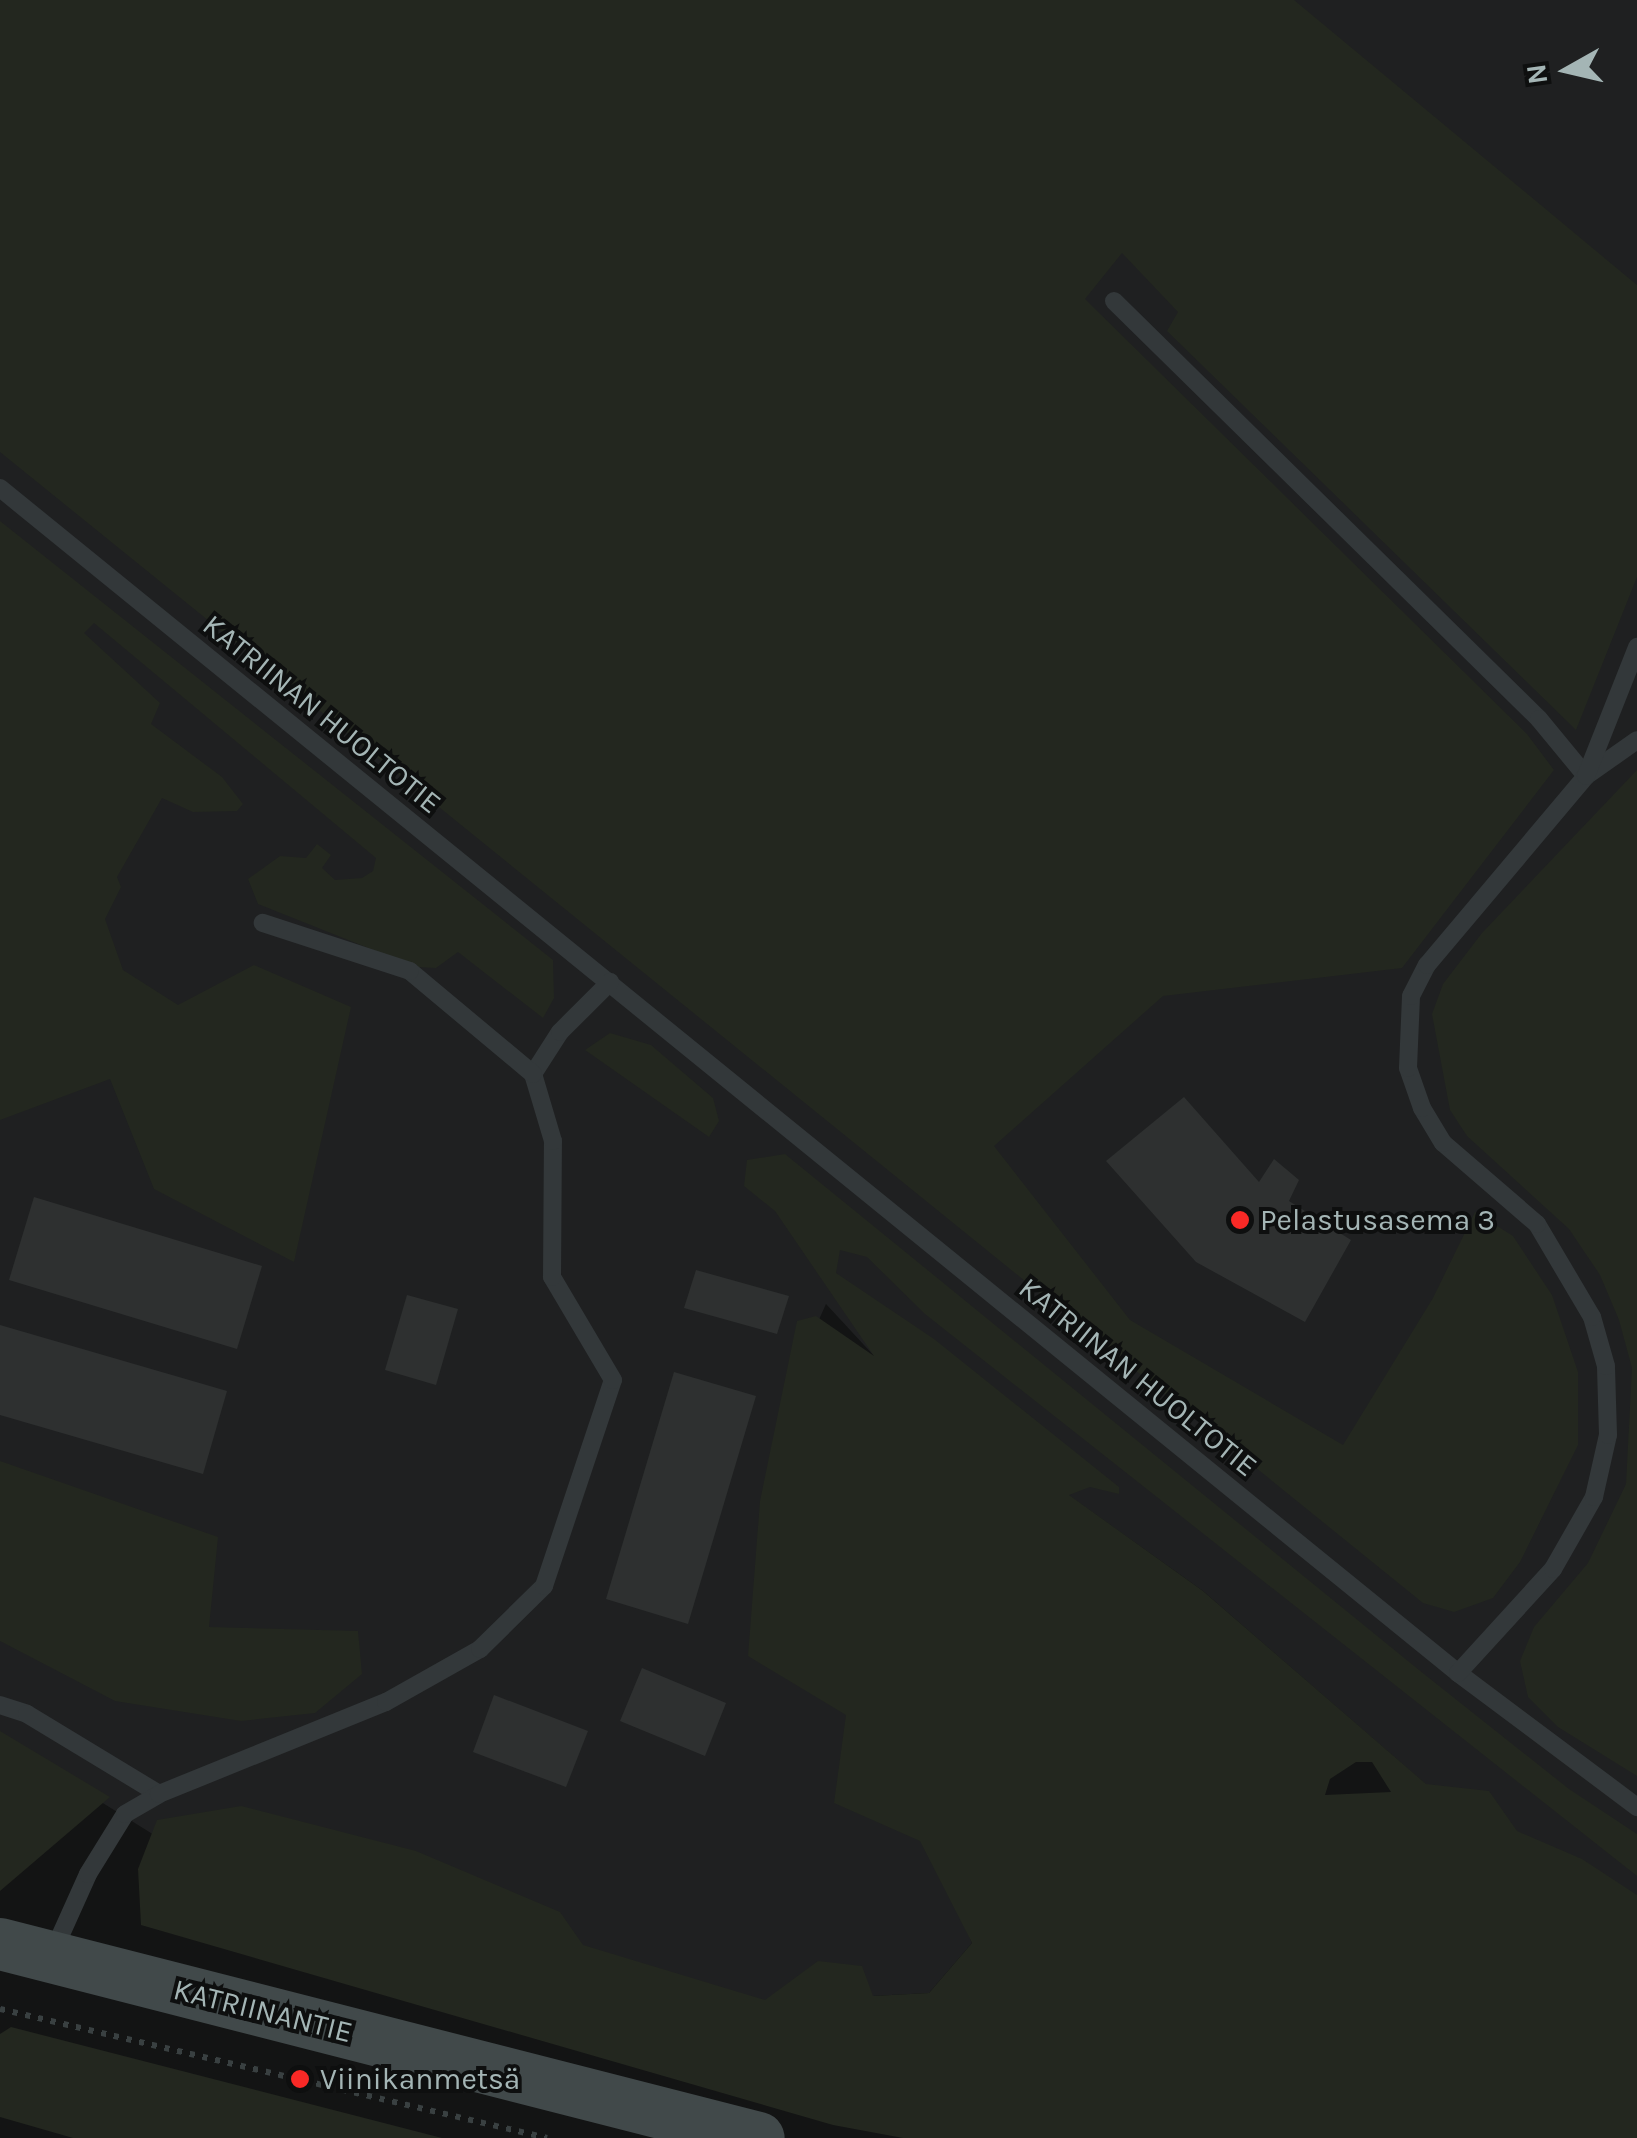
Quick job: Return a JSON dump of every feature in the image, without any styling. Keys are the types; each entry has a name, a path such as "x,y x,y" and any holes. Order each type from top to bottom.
{"main road":[{"name":"KATRIINANTIE","path":"0,1944 759,2138"}],"lane":[{"path":"1114,301 1539,719 1586,776"},
{"name":"KATRIINAN HUOLTOTIE","path":"0,488 1458,1672 1637,1807"},
{"path":"1586,776 1637,647"},
{"path":"1458,1672 1553,1569 1594,1497 1608,1434 1606,1366 1592,1317 1537,1224 1442,1143 1408,1068 1406,1030 1411,996 1427,965 1586,776 1637,740"},
{"path":"51,1957 88,1874 126,1814 159,1794 386,1702 480,1649 544,1586 613,1380 552,1277 554,1141 532,1074 410,971 264,923"},
{"path":"532,1074 560,1032 610,982"},
{"path":"0,1705 28,1714 159,1794"}],"path":[{"path":"0,2009 547,2138"}],"shaded area":[{"path":"0,0 1637,0 1637,1960 1619,1952 1203,1591 876,1358 826,1304 804,1353 872,1718 972,1943 929,1993 873,1996 861,2034 191,1858 0,1739"},
{"path":"0,0 1294,0 1637,285 1637,577 1576,730 1167,331 1178,312 1122,253 1085,299 1527,734 1554,770 1402,968 1163,996 994,1146 1130,1320 1343,1445 1433,1298 1475,1212 1513,1236 1552,1295 1578,1372 1578,1445 1520,1562 1493,1598 1454,1612 1423,1603 0,452"},
{"path":"0,521 553,960 554,998 543,1018 458,952 436,968 416,967 258,904 248,879 280,856 306,858 317,844 331,855 322,868 335,880 362,878 373,871 376,858 94,623 84,633 160,703 151,724 222,777 243,804 237,811 193,812 162,798 117,877 121,887 105,919 123,970 178,1005 254,965 351,1007 294,1262 154,1189 110,1079 0,1120"},
{"path":"1637,770 1637,1776 1558,1727 1528,1697 1520,1661 1534,1627 1588,1563 1626,1484 1632,1368 1619,1320 1600,1275 1569,1229 1467,1136 1450,1110 1432,1014 1443,984 1482,933"},
{"path":"610,1033 651,1045 713,1098 719,1121 709,1137 585,1050"},
{"path":"785,1154 1419,1670 1569,1789 1637,1834 1637,1876 925,1314 867,1257 840,1250 836,1273 934,1339 1119,1487 1119,1494 1090,1487 1069,1495 1203,1591 1426,1784 1489,1791 1517,1831 1582,1859 1637,1895 1637,2138 903,2138 833,2125 141,1925 138,1869 157,1820 241,1806 416,1851 560,1912 583,1945 765,2000 818,1961 862,1966 873,1996 929,1993 972,1943 920,1841 834,1803 846,1715 748,1656 760,1501 797,1321 816,1316 874,1356 775,1211 744,1186 747,1160","holes":["1356,1762 1372,1762 1391,1792 1325,1795 1330,1779"]},
{"path":"0,1461 218,1537 209,1627 358,1631 362,1674 315,1713 241,1721 115,1701 0,1641"},
{"path":"0,1731 110,1797 0,1891"},
{"path":"11,2027 442,2138 73,2138 0,2117 0,2034"}],"building":[{"name":"Pelastusasema 3","path":"1184,1097 1259,1182 1274,1159 1299,1180 1289,1201 1351,1240 1305,1322 1196,1262 1106,1161"},
{"path":"34,1197 262,1266 237,1349 9,1280"},
{"path":"696,1270 789,1296 777,1334 684,1308"},
{"path":"407,1295 458,1309 436,1385 385,1370"},
{"path":"0,1325 227,1391 203,1474 0,1415"},
{"path":"674,1372 756,1396 688,1624 606,1599"},
{"path":"642,1668 726,1703 705,1756 620,1721"},
{"path":"494,1695 588,1731 566,1787 473,1752"}],"place":[{"name":"Pelastusasema 3","path":"1240,1220"},
{"name":"Viinikanmetsä","path":"300,2079"}]}
